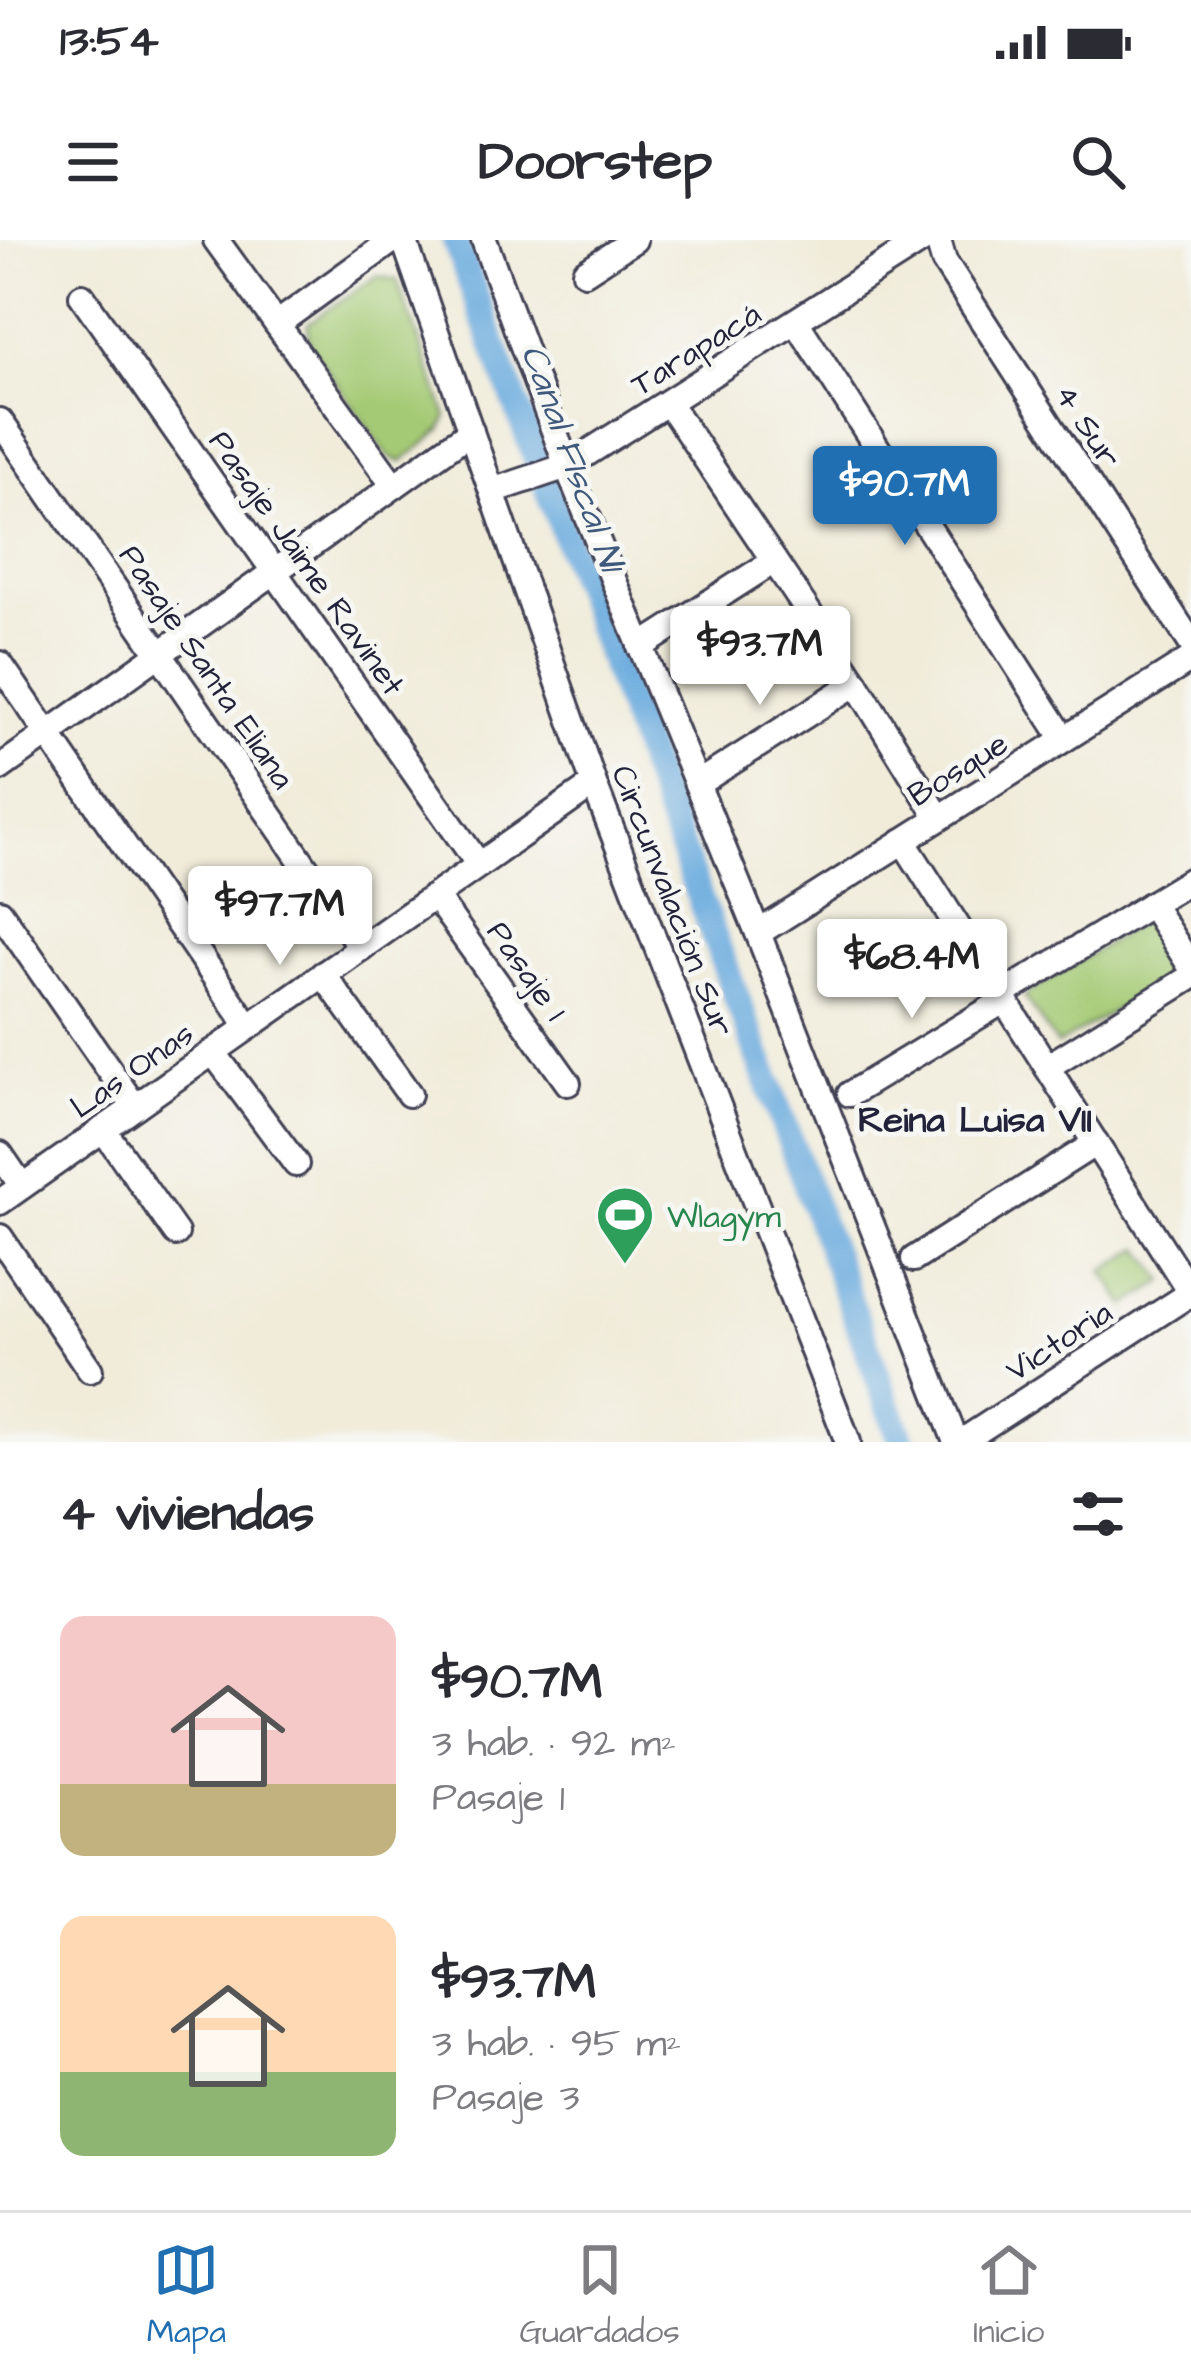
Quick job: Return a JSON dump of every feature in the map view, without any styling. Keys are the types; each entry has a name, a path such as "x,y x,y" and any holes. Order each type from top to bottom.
{"street":[{"path":"216,240 394,486"},
{"path":"278,324 393,240"},
{"name":"Circunvalación Sur","path":"404,240 471,431 498,489 594,784 848,1442"},
{"name":"Circunvalación Sur","path":"484,240 560,469 698,784 959,1442"},
{"path":"585,272 634,240"},
{"name":"Tarapacá","path":"498,489 560,469 923,240"},
{"name":"4 Sur","path":"938,240 944,261 1191,643"},
{"name":"Pasaje Jaime Ravinet","path":"82,296 479,865"},
{"path":"797,323 1064,740"},
{"path":"669,404 856,683 939,818"},
{"name":"Pasaje Santa Eliana","path":"0,421 361,948"},
{"path":"0,768 471,431"},
{"path":"640,647 774,561"},
{"name":"Bosque","path":"758,933 1191,659"},
{"path":"0,664 249,1027"},
{"path":"698,784 856,683"},
{"name":"Las Onas","path":"0,1202 594,784"},
{"path":"903,841 1191,1293"},
{"path":"850,1094 1191,880"},
{"name":"Pasaje 1","path":"435,896 568,1083"},
{"path":"1151,904 1191,967"},
{"path":"0,912 135,1107"},
{"path":"323,974 409,1094"},
{"path":"1047,1066 1191,977"},
{"path":"213,1052 296,1164"},
{"path":"103,1129 176,1233"},
{"path":"914,1259 1096,1143"},
{"path":"0,1154 22,1186"},
{"path":"0,1237 90,1370"},
{"name":"Victoria","path":"959,1442 1191,1293"}],"green space":[{"path":"377,276 397,280 447,416 441,430 402,462 389,457 309,344 308,323"},
{"path":"1148,918 1180,971 1057,1045 1024,996"},
{"path":"1141,1248 1165,1281 1126,1306 1103,1271"}],"waterway":[{"name":"Canal FIscal N1","path":"455,240 902,1442"}],"place":[{"name":"Wlagym","path":"625,1266"}],"district":[{"name":"Reina Luisa VII","path":"975,1118"}]}
